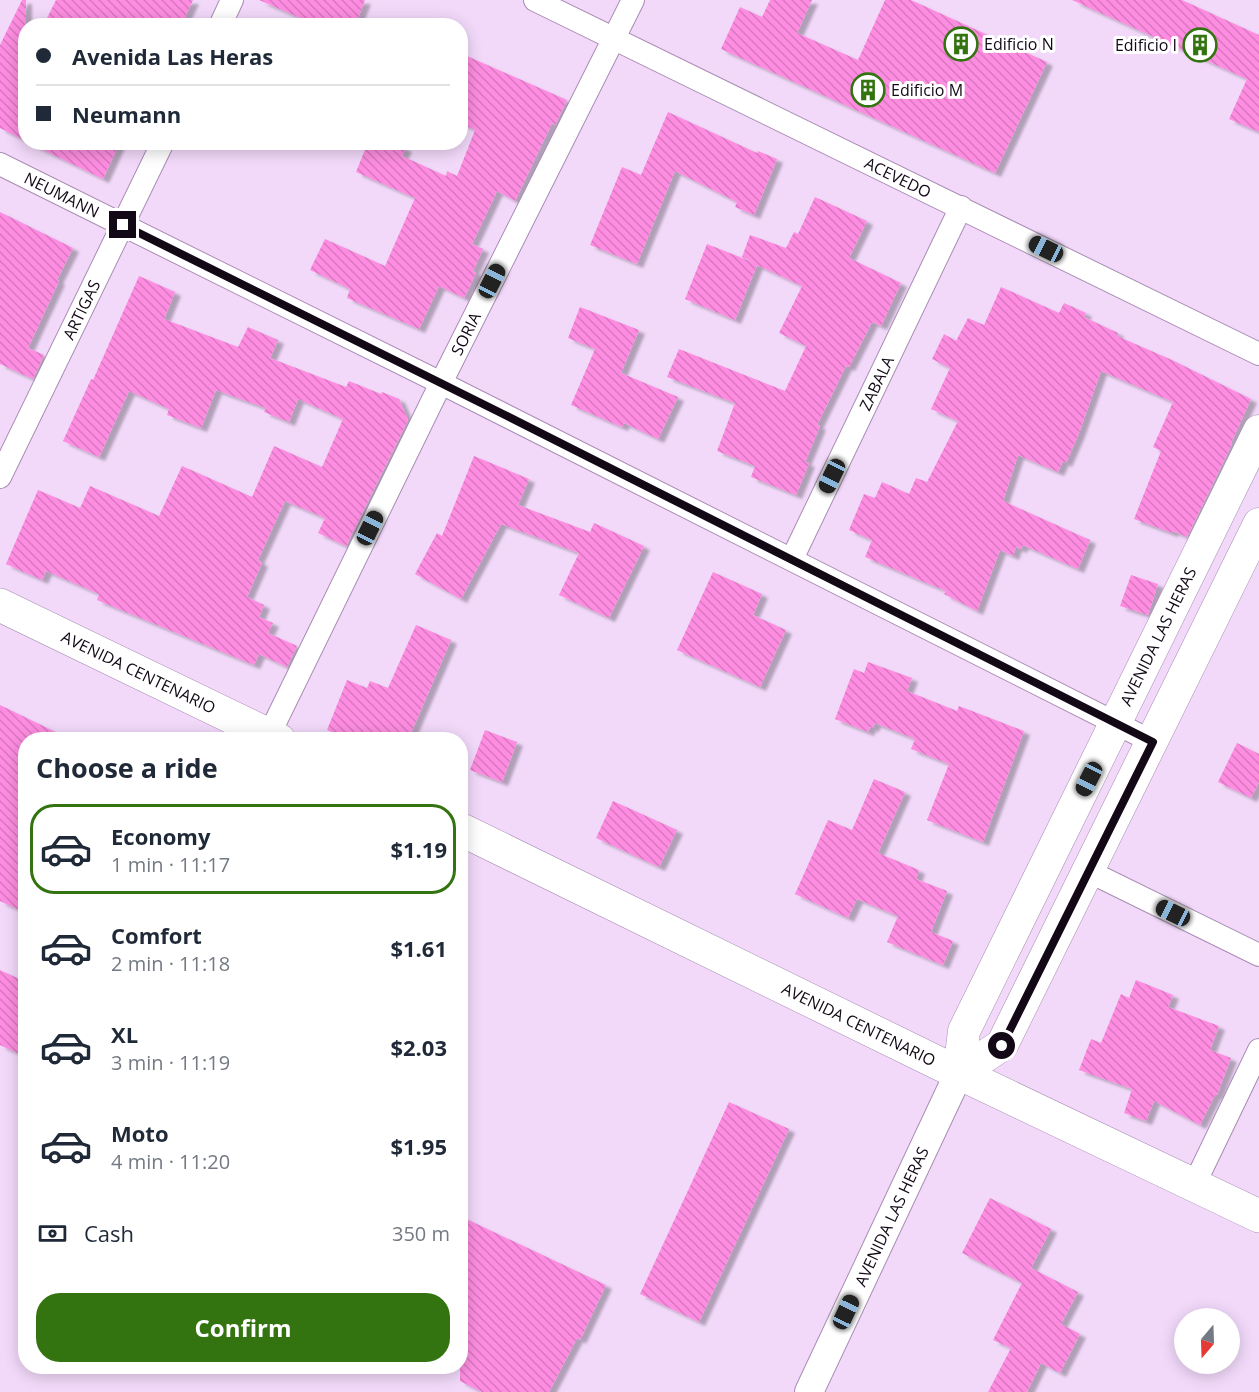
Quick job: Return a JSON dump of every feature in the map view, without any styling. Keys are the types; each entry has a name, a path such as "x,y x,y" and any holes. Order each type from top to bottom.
{"main road":[{"name":"AVENIDA LAS HERAS","path":"959,1073 964,1031 1117,724 1250,474 1259,431"},
{"path":"959,1073 1002,1046 1259,524"},
{"name":"AVENIDA CENTENARIO","path":"0,605 264,732"},
{"name":"AVENIDA CENTENARIO","path":"468,832 959,1073 1259,1216"}],"street":[{"path":"224,18 232,0"},
{"name":"ACEVEDO","path":"535,0 1259,354"},
{"name":"SORIA","path":"276,732 441,383 633,0"},
{"name":"ARTIGAS","path":"0,477 159,150"},
{"name":"NEUMANN","path":"0,164 441,383 1153,742"},
{"name":"ZABALA","path":"792,559 961,207"},
{"path":"1088,871 1259,955"},
{"path":"1194,1185 1259,1050"},
{"name":"AVENIDA LAS HERAS","path":"809,1392 959,1073"}],"building":[{"path":"22,0 26,0 26,18 18,18 18,137 0,128 0,45"},
{"path":"56,0 193,0 185,18 47,18"},
{"path":"259,0 365,0 358,18 301,18"},
{"path":"770,0 812,0 797,33 858,60 885,0 911,0 1047,62 995,173 721,49 740,7 762,17"},
{"name":"Edificio I","path":"1072,0 1182,0 1259,35 1259,132 1229,119 1247,79"},
{"path":"468,57 567,100 555,125 552,123 515,201 497,191 472,244 483,249 473,271 476,273 464,298 439,286 419,329 347,298 350,289 310,270 325,239 385,266 415,198 356,172 365,150 405,150 402,156 446,176 447,171 457,176 475,130 468,127"},
{"path":"668,112 757,153 758,151 777,159 754,215 735,207 737,202 675,171 637,264 590,245 622,167 641,175"},
{"path":"43,150 116,150 103,179"},
{"path":"815,197 867,221 849,258 901,283 881,326 872,322 849,367 846,366 817,425 820,426 805,462 809,463 796,495 751,477 755,466 717,451 735,403 667,377 679,349 785,391 806,346 779,333 802,286 757,265 735,320 685,299 707,244 755,263 742,257 750,235 786,248 794,232 798,234"},
{"path":"0,212 73,248 28,348 44,355 33,379 0,364"},
{"path":"139,276 175,292 164,319 238,347 248,327 278,340 270,358 346,387 349,381 399,399 408,420 346,546 318,533 325,518 285,501 258,560 262,563 247,597 264,605 259,617 273,623 268,633 297,646 287,667 259,654 254,665 97,600 99,594 46,571 42,580 6,564 38,490 80,508 90,486 159,516 182,466 252,497 274,446 322,467 343,419 298,399 289,422 264,412 266,408 216,390 201,428 167,415 169,409 129,391 99,457 63,441"},
{"path":"1001,287 1059,313 1064,303 1086,313 1084,317 1118,333 1117,336 1251,399 1187,537 1134,519 1161,451 1153,447 1173,402 1101,371 1066,463 1063,461 1058,472 1018,455 1003,501 1090,540 1078,569 1023,545 1021,549 1016,547 1013,556 1000,550 977,611 944,594 946,591 865,557 872,540 849,530 864,494 875,498 882,482 909,494 916,478 927,482 958,421 931,409 950,368 932,359 944,334 956,341 968,318 984,325"},
{"path":"580,307 639,330 621,373 678,397 658,439 624,423 622,427 571,405 595,349 568,338"},
{"path":"474,456 529,479 518,505 590,532 594,523 644,546 609,618 559,595 579,553 501,524 461,599 415,574 437,533 442,536"},
{"path":"713,572 762,594 753,615 786,630 760,687 677,650"},
{"path":"1131,575 1158,584 1148,615 1120,606"},
{"path":"416,625 451,640 411,732 331,732 327,730 347,680 367,688 370,681 388,688"},
{"path":"868,662 912,678 907,691 957,711 959,706 1024,731 983,842 927,820 949,764 911,749 915,739 875,723 868,732 835,719 854,669 864,673"},
{"path":"0,705 56,732 18,732 18,909 0,901"},
{"path":"485,730 517,742 502,782 470,770"},
{"path":"1237,743 1259,754 1259,782 1251,798 1218,782"},
{"path":"874,779 905,792 878,853 919,870 916,879 947,891 931,932 953,941 943,965 887,942 898,916 857,899 848,918 795,894 828,820 852,830"},
{"path":"613,801 677,830 659,867 596,838"},
{"path":"0,970 18,978 18,1053 0,1045"},
{"path":"1136,980 1173,995 1168,1007 1219,1026 1210,1050 1231,1058 1217,1095 1200,1125 1154,1101 1146,1121 1124,1113 1132,1089 1079,1070 1091,1039 1101,1043 1121,994 1129,998"},
{"path":"729,1102 789,1129 699,1322 640,1294"},
{"path":"990,1198 1051,1229 1031,1268 1078,1292 1061,1324 1080,1334 1060,1373 1041,1363 1027,1392 988,1392 1011,1348 993,1340 1022,1283 962,1253"},
{"path":"468,1220 606,1285 580,1340 577,1338 549,1392 482,1392 460,1381 460,1374 468,1374"}],"place":[{"name":"Edificio N","path":"961,44"},
{"name":"Edificio I","path":"1200,45"},
{"name":"Edificio M","path":"868,90"}],"route":[{"path":"123,225 1153,742 1002,1046"}]}
